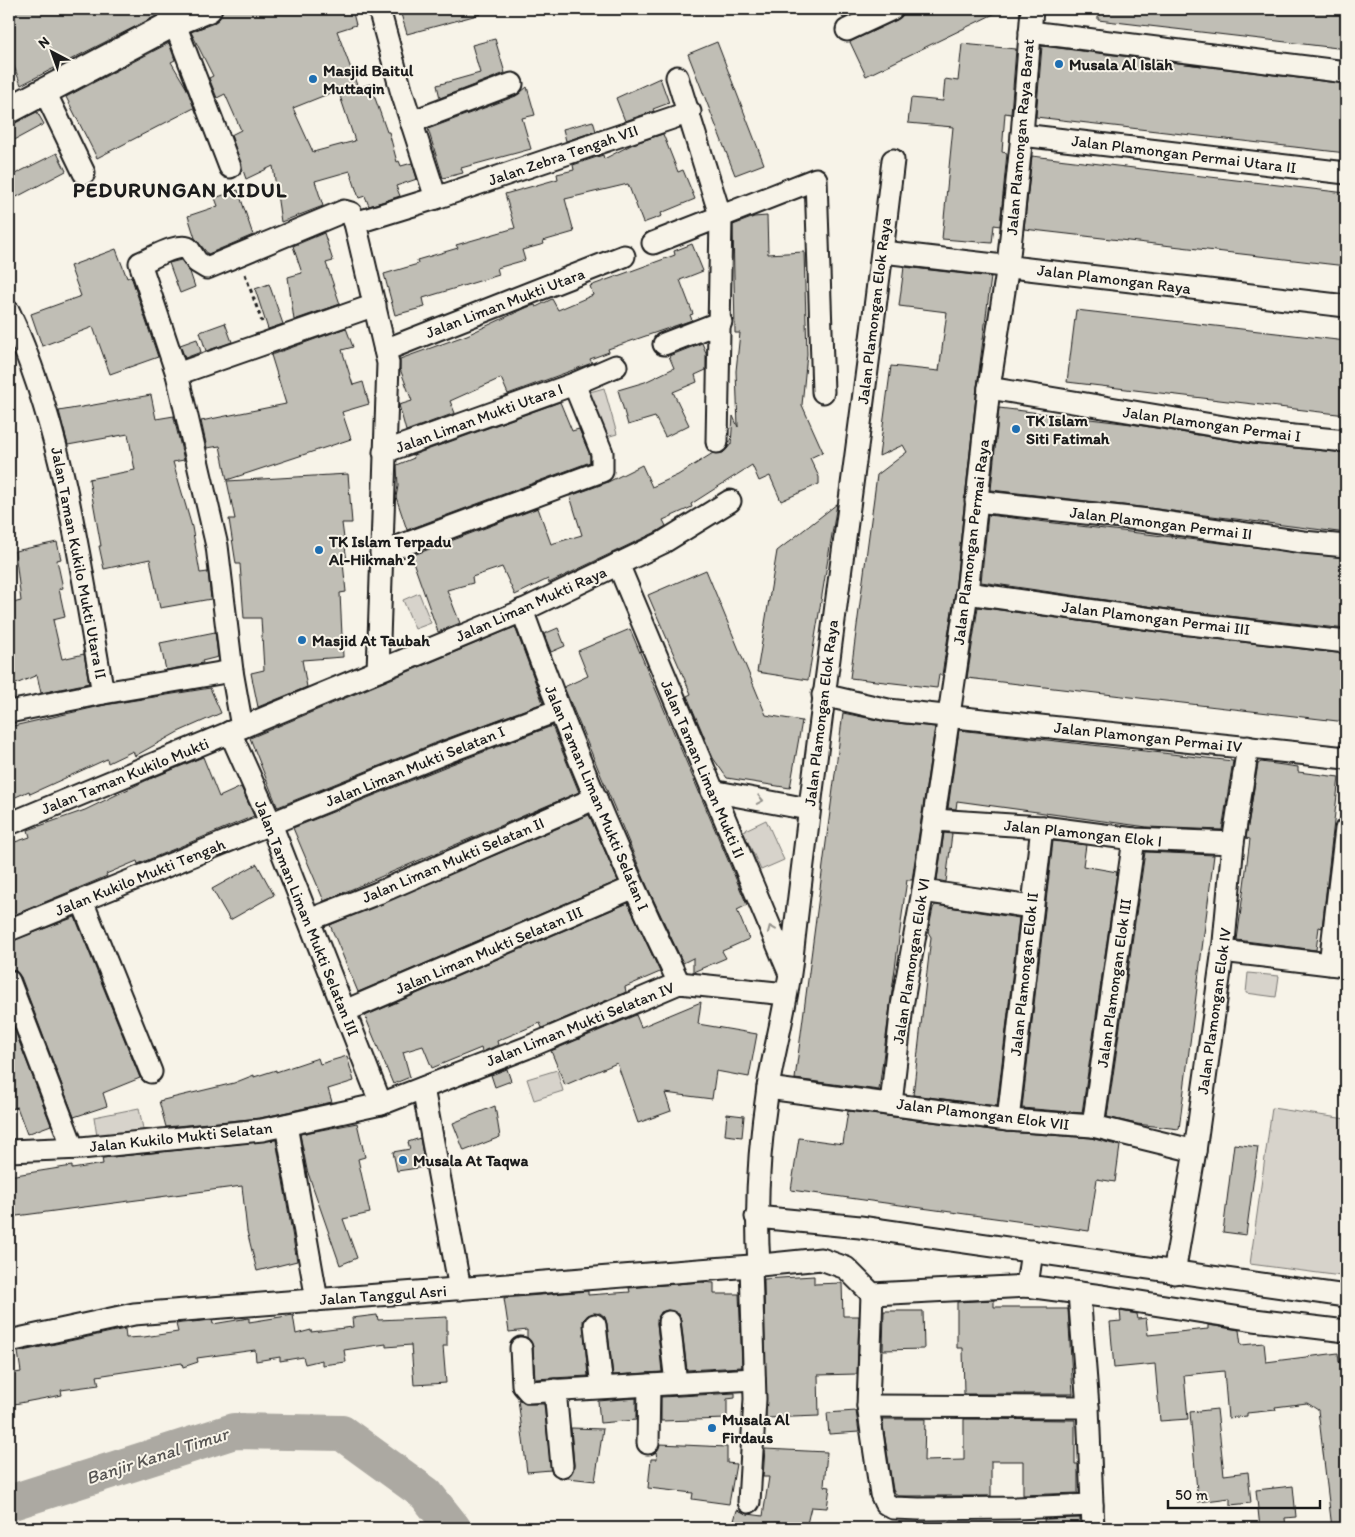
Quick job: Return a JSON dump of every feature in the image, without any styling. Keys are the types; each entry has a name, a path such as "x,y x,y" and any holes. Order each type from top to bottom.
{"street":[{"path":"9,110 45,92 171,16 208,9"},
{"path":"379,9 436,198"},
{"path":"847,30 892,9"},
{"name":"Jalan Plamongan Raya Barat","path":"1008,265 1022,135 1032,9"},
{"path":"171,16 230,168"},
{"path":"1030,32 1346,72"},
{"path":"677,77 690,112 721,218 721,322 717,442"},
{"path":"412,122 512,84"},
{"path":"45,92 84,173"},
{"name":"Jalan Zebra Tengah VII","path":"355,223 436,198 690,112"},
{"name":"Jalan Plamongan Permai Utara II","path":"1022,135 1346,173"},
{"name":"Jalan Plamongan Elok Raya","path":"749,1502 754,1379 758,1167 768,1088 788,984 822,695 893,160"},
{"path":"653,243 816,180 823,392"},
{"path":"239,257 344,211 349,212 355,223 388,362 378,671"},
{"name":"Jalan Taman Liman Mukti Selatan III","path":"239,257 204,268 197,262 191,251 184,247 140,264 177,374 217,546 232,671 236,730 381,1104"},
{"name":"Jalan Plamongan Raya","path":"882,252 1008,265 1346,306"},
{"name":"Jalan Liman Mukti Utara","path":"385,350 624,256"},
{"name":"Jalan Plamongan Permai Raya","path":"934,820 967,593 989,388 1008,265"},
{"path":"177,374 375,305"},
{"name":"Jalan Taman Kukilo Mukti Utara II","path":"9,312 27,352 53,429 103,693 232,671"},
{"path":"664,344 721,322"},
{"name":"Jalan Liman Mukti Utara I","path":"384,452 574,384 616,366"},
{"name":"Jalan Liman Mukti Utara I","path":"381,553 602,471 602,453 574,384"},
{"name":"Jalan Plamongan Permai I","path":"989,388 1254,432 1346,442"},
{"name":"Jalan Liman Mukti Raya","path":"236,730 522,610 662,543 730,501"},
{"name":"Jalan Plamongan Permai II","path":"976,501 1148,520 1303,542 1346,546"},
{"name":"Jalan Taman Liman Mukti II","path":"618,564 712,791 788,984"},
{"name":"Jalan Plamongan Permai III","path":"967,593 1173,622 1346,642"},
{"name":"Jalan Taman Liman Mukti Selatan I","path":"522,610 559,710 632,888 679,983"},
{"path":"9,712 103,693"},
{"name":"Jalan Plamongan Permai IV","path":"822,695 888,710 1346,758"},
{"name":"Jalan Liman Mukti Selatan I","path":"271,824 447,752 559,710"},
{"name":"Jalan Taman Kukilo Mukti","path":"9,824 236,730"},
{"name":"Jalan Plamongan Elok IV","path":"1174,1273 1195,1151 1222,951 1233,843 1248,748"},
{"path":"712,791 808,809"},
{"name":"Jalan Liman Mukti Selatan II","path":"309,920 378,893 596,798"},
{"name":"Jalan Plamongan Elok I","path":"934,820 1042,827 1134,840 1233,843"},
{"name":"Jalan Plamongan Elok VI","path":"891,1104 902,1006 934,820"},
{"name":"Jalan Kukilo Mukti Tengah","path":"9,930 271,824"},
{"name":"Jalan Plamongan Elok II","path":"1008,1120 1031,907 1042,827"},
{"path":"1222,951 1338,965 1346,829"},
{"name":"Jalan Plamongan Elok III","path":"1093,1126 1134,840"},
{"name":"Jalan Liman Mukti Selatan III","path":"345,1011 632,888"},
{"path":"923,891 1031,907"},
{"path":"82,900 151,1072"},
{"path":"9,981 73,1148"},
{"name":"Jalan Liman Mukti Selatan IV","path":"381,1104 526,1048 679,983 788,984"},
{"path":"423,1088 460,1289"},
{"name":"Jalan Plamongan Elok VII","path":"768,1088 1008,1120 1093,1126 1195,1151"},
{"name":"Jalan Kukilo Mukti Selatan","path":"9,1151 73,1148 262,1130 381,1104"},
{"path":"286,1125 317,1300"},
{"path":"756,1217 860,1227 1346,1296"},
{"path":"1027,1286 1032,1251"},
{"name":"Jalan Tanggul Asri","path":"9,1341 134,1314 755,1266 821,1259 846,1268 872,1294"},
{"path":"1092,1505 1015,1508 893,1508 885,1503 881,1494 868,1406 872,1294 1027,1286 1254,1320 1346,1331"},
{"path":"1078,1293 1088,1407 1093,1528"},
{"path":"669,1322 676,1383"},
{"path":"595,1325 602,1387"},
{"path":"520,1348 525,1389 529,1392 754,1379"},
{"path":"648,1443 649,1385"},
{"path":"555,1390 562,1466"},
{"path":"868,1406 1088,1407"}],"path":[{"path":"239,257 269,342"}],"shaded area":[{"path":"604,388 617,434 603,438 590,392"},
{"path":"419,593 431,623 415,629 403,600"},
{"path":"766,820 784,860 761,870 743,831"},
{"path":"1248,973 1279,976 1276,997 1246,993"},
{"path":"557,1070 563,1091 534,1100 527,1079"},
{"path":"139,1108 144,1134 98,1143 94,1117"},
{"path":"1272,1108 1346,1119 1346,1238 1341,1276 1250,1264"}],"building":[{"path":"23,9 87,9 89,14 104,9 157,9 158,15 21,85 9,53 9,14"},
{"path":"223,9 352,9 356,25 337,31 358,88 370,84 387,132 389,132 397,162 399,161 401,166 412,163 417,179 396,186 400,196 369,206 365,196 359,198 350,171 315,181 323,206 281,222 273,166 246,179 231,135 241,130 225,94 217,98 209,78 213,76 191,32 214,23 220,18","holes":["338,90 355,141 313,152 293,108"]},
{"path":"419,9 480,9 481,14 407,34 401,14"},
{"path":"838,9 863,9 843,18"},
{"path":"904,9 1004,9 866,76 850,42 897,20 902,16"},
{"path":"1098,9 1346,9 1346,49 1098,20"},
{"path":"495,39 505,73 440,98 437,85 480,73 472,45"},
{"path":"717,42 764,164 735,175 688,54"},
{"path":"169,43 175,60 171,62 187,89 194,108 97,158 66,97"},
{"path":"962,44 1016,49 1011,114 1005,113 1002,152 1007,153 1000,226 994,225 992,243 942,239 953,127 908,123 911,98 943,101 945,79 958,81"},
{"path":"1042,46 1346,84 1346,153 1036,117"},
{"path":"660,78 669,103 653,109 654,111 625,121 616,98"},
{"path":"527,87 535,115 522,118 531,149 461,168 463,173 443,178 428,129 516,96"},
{"path":"37,112 44,124 9,143 9,125"},
{"path":"593,121 596,131 566,141 563,129"},
{"path":"663,134 678,172 683,170 695,199 661,213 662,216 643,223 628,184 565,199 574,232 543,241 544,244 522,250 525,260 497,268 499,275 423,298 425,307 395,315 384,274 418,264 417,260 458,248 456,245 515,228 505,194 558,179 557,174 574,170 573,165 603,155 604,159 633,144"},
{"path":"57,153 66,171 9,201 9,177"},
{"path":"1032,156 1346,193 1346,266 1024,229"},
{"path":"238,190 253,235 208,254 195,238 188,216 218,206 215,198"},
{"path":"767,216 768,254 804,252 807,354 802,405 823,452 810,458 819,477 819,484 781,501 770,476 759,481 752,465 691,504 692,507 663,520 666,526 656,532 549,583 548,579 515,595 502,567 472,577 473,583 447,590 460,623 438,632 411,556 538,508 551,544 582,535 570,496 606,483 642,465 652,487 678,475 713,453 723,453 731,444 733,416 738,427 736,371 740,333 735,333 733,225 754,217"},
{"path":"324,233 333,261 326,263 340,304 294,320 288,277 302,273 293,246"},
{"path":"692,244 703,271 680,280 693,314 690,315 692,320 608,349 609,352 590,359 592,363 508,394 501,378 450,401 455,413 406,431 399,405 412,401 400,369 400,359 467,335 528,307 535,305 536,307 552,299 558,310 593,295 590,286 675,255 674,251"},
{"path":"116,249 127,278 131,276 158,357 110,374 93,327 42,346 31,314 81,296 70,266"},
{"path":"181,260 190,272 195,287 180,293 169,263"},
{"path":"904,267 991,277 955,591 942,675 939,675 937,688 850,678 877,475 907,452 903,445 879,456 891,366 939,371 947,312 899,306"},
{"path":"269,284 283,324 268,329 255,289"},
{"path":"1076,310 1346,341 1346,415 1067,382"},
{"path":"225,323 232,342 206,351 200,332"},
{"path":"346,328 353,347 342,350 353,385 363,382 369,404 342,412 351,439 227,480 220,446 207,448 201,421 286,404 271,355"},
{"path":"197,339 201,352 185,358 180,345"},
{"path":"702,343 706,353 706,370 695,375 697,382 673,392 689,425 665,437 655,417 628,425 618,390 645,382 674,368 669,356"},
{"path":"151,395 156,419 174,416 184,460 173,462 192,527 200,573 208,572 211,599 160,608 150,559 104,569 99,546 101,546 89,479 135,470 128,434 68,445 59,411"},
{"path":"560,402 572,431 579,429 590,455 590,462 407,530 396,497 398,486 397,465 414,458 413,455"},
{"path":"999,408 1131,424 1253,444 1346,453 1346,533 991,490"},
{"path":"348,474 352,523 342,523 347,562 343,563 346,592 340,593 343,657 302,660 307,687 258,707 251,673 264,670 261,618 244,618 240,564 236,564 229,519 235,519 227,481"},
{"path":"837,504 808,680 757,672 777,551"},
{"path":"988,515 1346,558 1346,629 1175,610 981,582"},
{"path":"57,542 61,559 57,560 63,588 59,589 65,617 53,620 62,659 84,654 89,683 41,693 37,675 9,687 9,666 12,665 9,648 9,604 21,601 15,551"},
{"path":"706,570 766,715 802,721 790,788 727,778 713,758 687,696 691,694 648,595"},
{"path":"978,607 1172,634 1346,654 1346,722 967,678"},
{"path":"515,627 543,703 443,740 277,806 250,738"},
{"path":"558,628 565,646 551,652 544,634"},
{"path":"630,629 747,905 737,910 749,939 722,951 726,958 693,972 693,958 683,963 647,886 564,687 588,676 578,651"},
{"path":"215,632 218,657 202,661 203,663 166,670 160,643"},
{"path":"210,688 221,713 178,732 135,756 133,751 108,763 107,759 30,794 29,791 9,800 9,727 105,705"},
{"path":"843,713 887,722 935,727 912,880 907,880 879,1090 795,1079"},
{"path":"552,726 579,792 324,901 293,828"},
{"path":"959,730 1233,761 1222,830 1147,827 957,801 956,809 948,808"},
{"path":"203,757 219,797 241,787 254,816 138,864 137,861 106,874 107,876 9,917 9,893 13,891 9,877 9,844 30,837 28,830 85,810 145,781"},
{"path":"1261,762 1298,767 1298,772 1339,777 1322,928 1319,927 1316,950 1237,940 1250,839 1246,838 1258,764"},
{"path":"589,815 618,881 358,992 330,925"},
{"path":"944,833 952,834 946,882 937,880"},
{"path":"1053,841 1086,845 1083,866 1117,872 1082,1113 1022,1108"},
{"path":"1145,852 1214,855 1179,1129 1137,1124 1107,1117"},
{"path":"257,864 274,895 230,920 212,889"},
{"path":"628,903 660,972 625,987 626,992 542,1028 540,1023 497,1041 498,1045 482,1052 481,1048 432,1068 423,1046 403,1052 410,1077 393,1084 365,1016"},
{"path":"935,905 1019,918 997,1106 913,1095 931,937 928,932"},
{"path":"75,917 140,1078 103,1093 107,1106 74,1117 21,977 16,971 9,969 9,942"},
{"path":"701,1002 698,1024 757,1034 749,1077 716,1071 712,1099 665,1093 671,1111 638,1123 617,1063 565,1085 551,1051 636,1015 641,1027"},
{"path":"9,1015 51,1125 27,1134 17,1107 9,1110"},
{"path":"347,1056 354,1081 328,1089 332,1102 260,1118 166,1127 159,1101 234,1083 254,1075 254,1077 276,1070 276,1072 318,1058 320,1064"},
{"path":"507,1069 511,1081 495,1087 491,1075"},
{"path":"495,1106 500,1137 464,1151 453,1123"},
{"path":"848,1111 1007,1132 1091,1138 1120,1146 1115,1182 1097,1179 1089,1231 791,1190 799,1138 843,1144"},
{"path":"727,1114 744,1116 742,1137 725,1135"},
{"path":"357,1123 365,1157 358,1159 370,1213 343,1219 357,1258 340,1265 307,1170 300,1134"},
{"path":"420,1138 425,1167 397,1171 393,1152 410,1149 408,1142"},
{"path":"276,1140 297,1261 257,1271 247,1231 242,1186 9,1217 9,1176 72,1166 72,1169 103,1164 102,1158"},
{"path":"1234,1144 1258,1147 1246,1235 1223,1232"},
{"path":"814,1276 814,1284 842,1283 843,1316 859,1316 857,1374 818,1375 819,1416 766,1418 764,1279"},
{"path":"701,1282 714,1283 714,1294 739,1294 742,1367 687,1370 681,1320 679,1314 668,1310 661,1312 657,1323 662,1372 613,1375 607,1324 605,1317 600,1313 588,1315 583,1320 588,1376 535,1379 533,1347 527,1337 527,1330 509,1332 504,1298 588,1291 588,1295 630,1292 629,1288"},
{"path":"994,1300 994,1307 1068,1309 1073,1394 964,1394 963,1348 957,1348 957,1302"},
{"path":"884,1311 923,1311 924,1349 883,1350"},
{"path":"1120,1311 1137,1314 1138,1319 1146,1318 1148,1335 1208,1329 1208,1325 1239,1330 1241,1345 1264,1343 1266,1362 1338,1353 1339,1362 1346,1361 1346,1528 1332,1528 1318,1410 1307,1403 1275,1407 1276,1410 1247,1413 1247,1416 1228,1418 1224,1371 1184,1375 1188,1419 1160,1421 1155,1364 1114,1368 1110,1322 1121,1321"},
{"path":"293,1315 296,1334 311,1330 311,1332 353,1327 352,1318 377,1315 378,1320 447,1317 447,1346 443,1346 446,1383 414,1385 411,1345 386,1347 386,1344 344,1350 346,1362 322,1365 322,1360 305,1364 303,1357 280,1361 280,1357 256,1361 255,1350 197,1358 198,1362 183,1367 182,1363 97,1376 99,1385 61,1390 62,1395 9,1405 9,1374 21,1372 18,1352 125,1329 126,1338 144,1337 178,1332 176,1324 182,1323 212,1320 213,1324 249,1318 249,1322"},
{"path":"735,1393 735,1398 727,1399 727,1419 661,1421 661,1397"},
{"path":"636,1398 636,1420 600,1423 598,1401"},
{"path":"518,1399 525,1404 544,1404 551,1470 527,1472"},
{"path":"1217,1409 1224,1475 1248,1472 1251,1503 1230,1505 1230,1498 1198,1502 1190,1412"},
{"path":"856,1411 859,1432 829,1434 827,1413"},
{"path":"882,1419 925,1419 924,1461 964,1460 964,1419 1075,1420 1075,1464 1078,1464 1078,1493 1023,1495 1023,1461 991,1461 991,1496 897,1496 893,1490"},
{"path":"571,1428 603,1429 595,1481 568,1478 574,1465"},
{"path":"660,1444 727,1447 727,1463 736,1464 729,1504 692,1499 693,1493 648,1488 651,1459 657,1459 656,1452"},
{"path":"765,1449 827,1452 824,1486 830,1487 827,1508 811,1507 806,1528 732,1528 737,1510 763,1516 769,1477 763,1477"},
{"path":"1293,1486 1296,1517 1285,1518 1286,1528 1260,1528 1256,1490"},
{"path":"1080,1518 1080,1528 1045,1528 1044,1519"}],"waterway":[{"name":"Banjir Kanal Timur","path":"9,1503 234,1431 342,1433 426,1494 453,1528"}],"place":[{"name":"Musala Al Islah","path":"1059,64"},
{"name":"Masjid Baitul Muttaqin","path":"313,79"},
{"name":"TK Islam Siti Fatimah","path":"1016,429"},
{"name":"TK Islam Terpadu Al-Hikmah 2","path":"319,550"},
{"name":"Masjid At Taubah","path":"302,640"},
{"name":"Musala At Taqwa","path":"403,1160"},
{"name":"Musala Al Firdaus","path":"712,1428"}],"district":[{"name":"PEDURUNGAN KIDUL","path":"180,189"}]}
